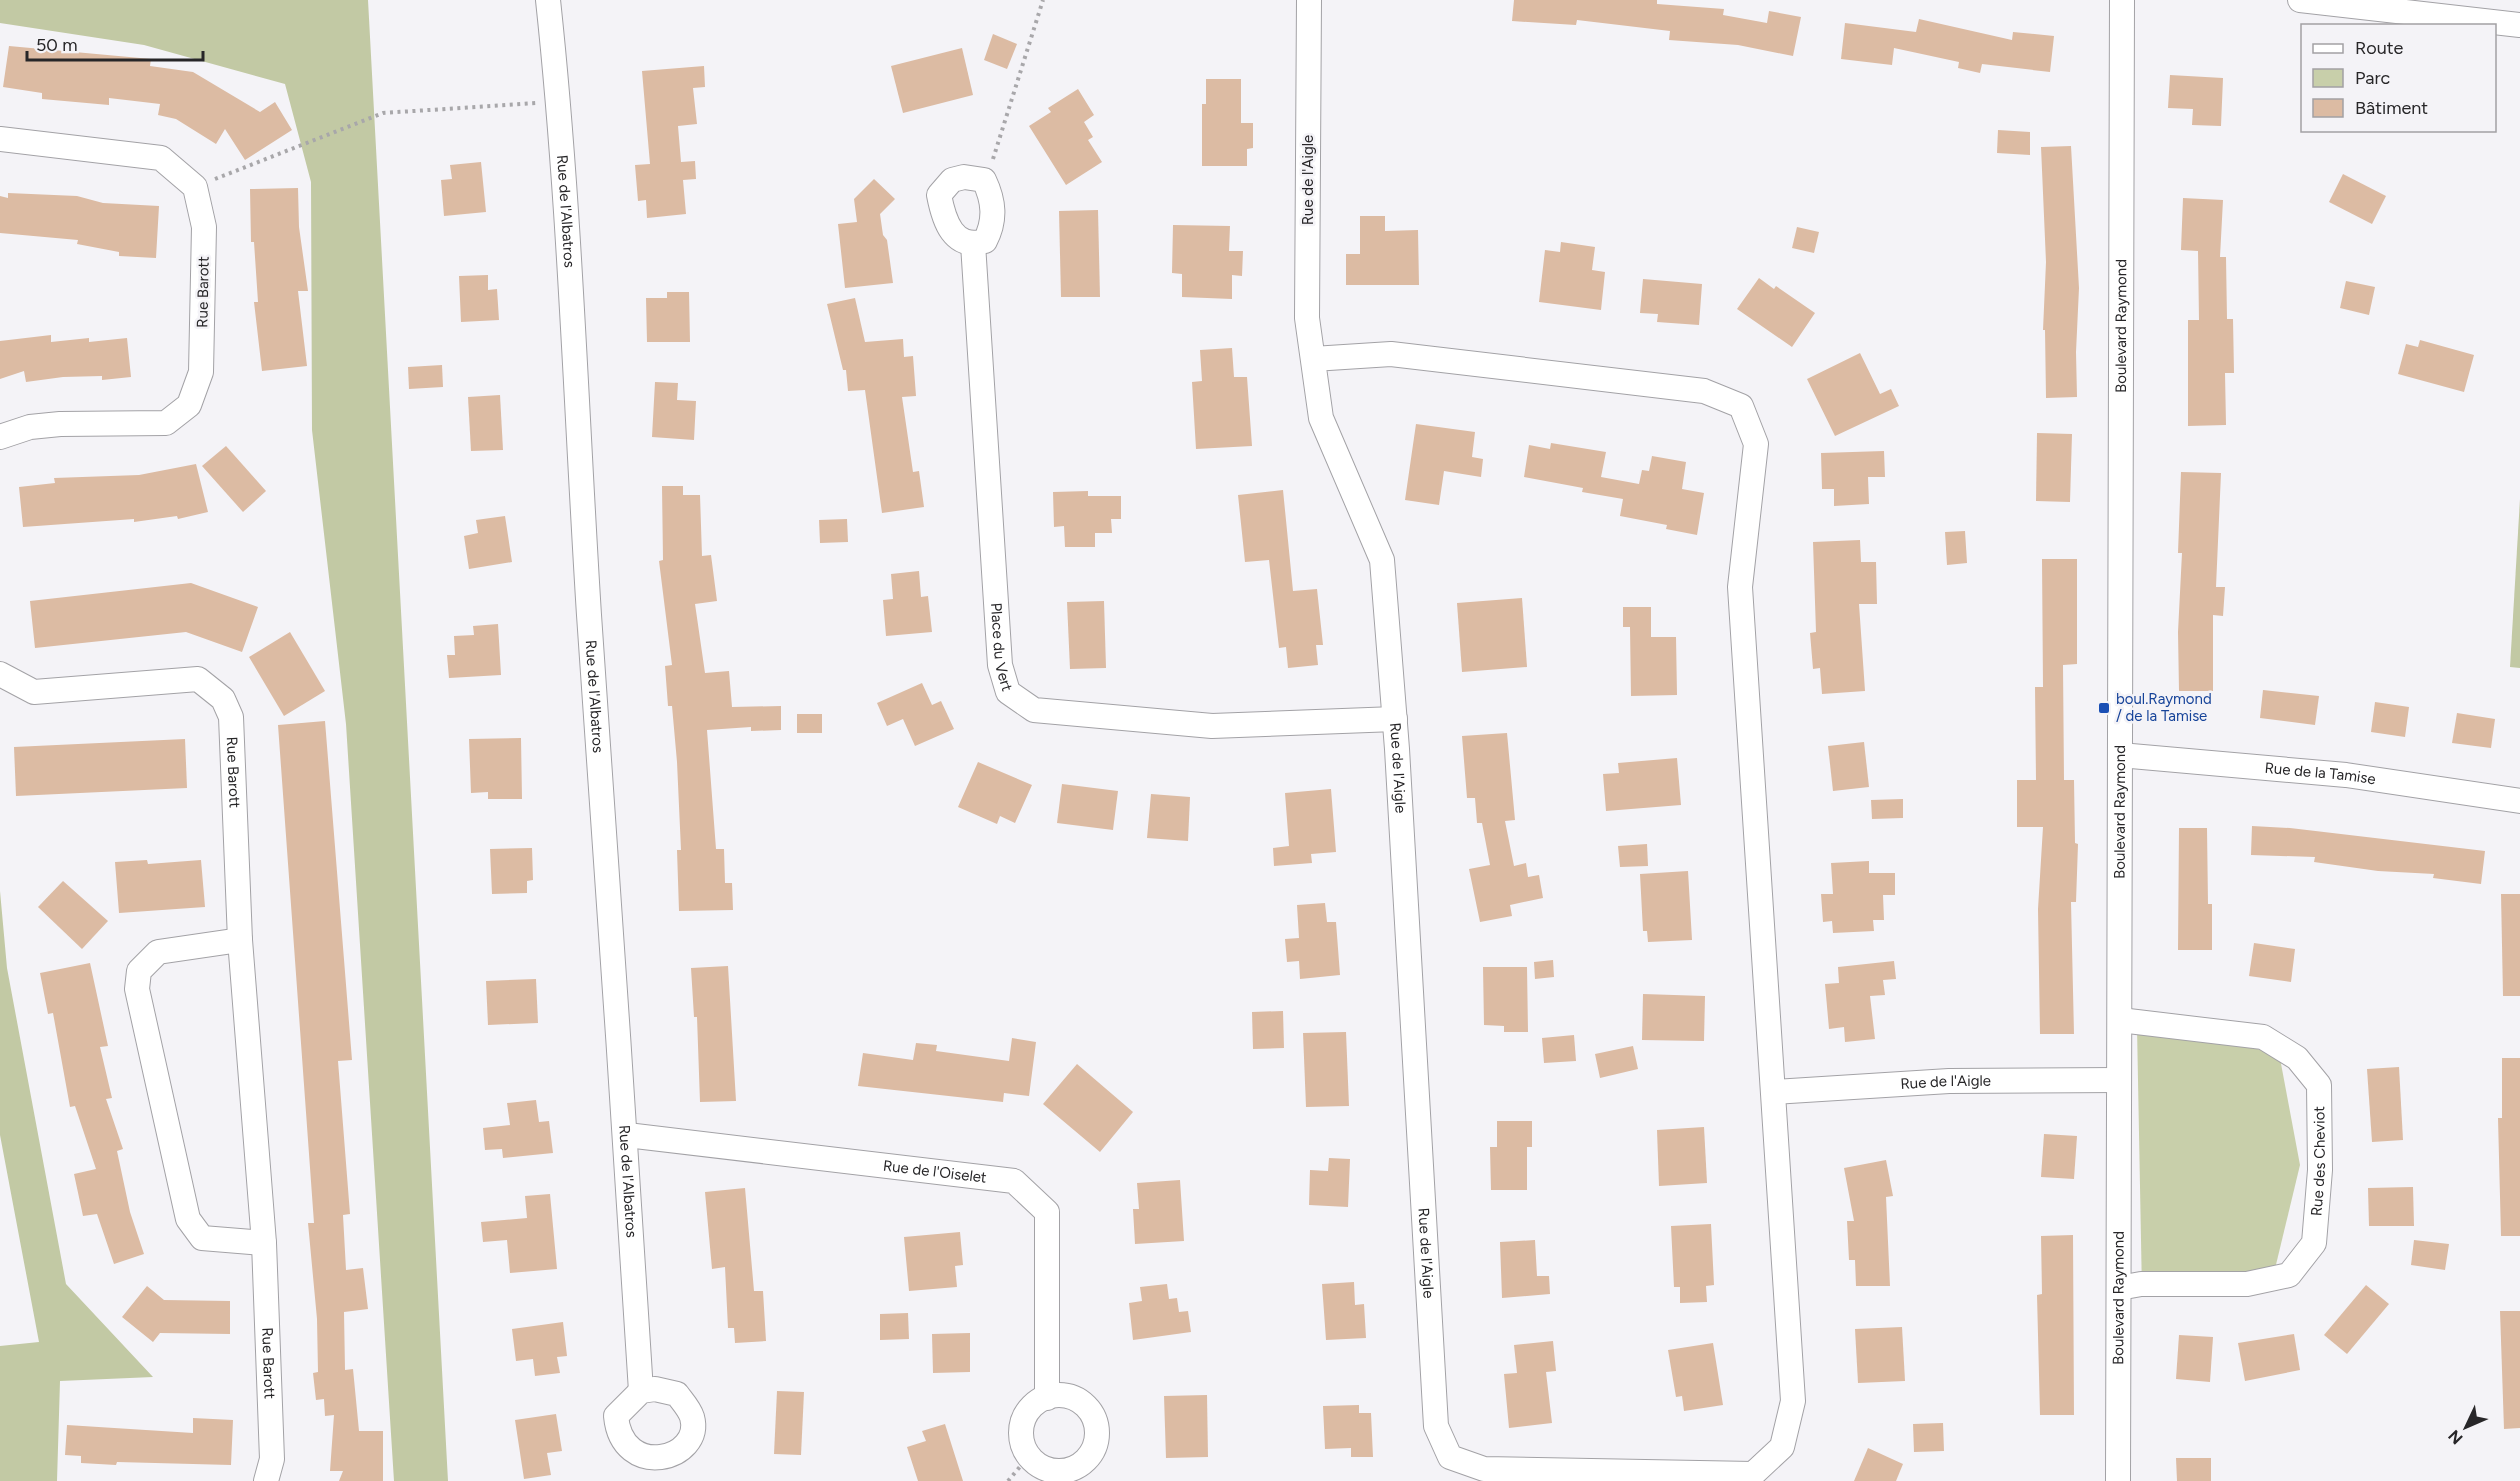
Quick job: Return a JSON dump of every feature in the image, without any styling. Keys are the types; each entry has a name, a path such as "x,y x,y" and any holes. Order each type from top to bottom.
{"street":[{"name":"Rue de l'Albatros","path":"548,0 558,101 590,629 627,1135 641,1391"},
{"name":"Rue de l'Aigle","path":"1309,0 1306,318 1321,418 1382,560 1395,719 1436,1426 1450,1457 1484,1468 1753,1474 1782,1448 1793,1401 1775,1092 1740,587 1756,444 1741,406 1704,391 1391,354 1313,359"},
{"name":"Boulevard Raymond","path":"2118,1481 2122,0"},
{"path":"2300,0 2520,25"},
{"path":"0,139 161,158 195,188"},
{"name":"Rue Barott","path":"0,437 30,427 60,424 165,423 189,405 201,372 204,227 195,188"},
{"name":"Place du Vert","path":"973,244 1000,665 1008,692 1034,710 1212,726 1395,719"},
{"name":"Rue Barott","path":"0,674 34,692 198,679 223,699 231,717 240,939 264,1243 272,1459 266,1481"},
{"name":"Rue de la Tamise","path":"2120,755 2346,775 2520,801"},
{"path":"240,939 158,952 139,971 137,989 188,1219 202,1238 264,1243"},
{"name":"Rue des Cheviot","path":"2119,1288 2141,1284 2247,1284 2289,1275 2314,1243 2320,1170 2319,1085 2297,1058 2263,1037 2120,1020"},
{"name":"Rue de l'Aigle","path":"1775,1092 1949,1081 2118,1080"},
{"name":"Rue de l'Oiselet","path":"627,1135 1014,1180 1047,1212 1047,1398"},
{"path":"1065,1396 1082,1403 1096,1422 1098,1435 1089,1457 1069,1470 1056,1472 1033,1461 1025,1450 1022,1438 1022,1425 1027,1413 1035,1404 1047,1398 1065,1396"}],"path":[{"path":"990,168 1043,0"},
{"path":"195,188 383,113 558,101"},
{"path":"1008,1481 1023,1463 1033,1461"}],"green space":[{"path":"0,0 368,0 448,1481 394,1481 346,724 312,430 311,182 285,84 144,45 0,23"},
{"path":"2520,499 2520,668 2510,667"},
{"path":"0,891 7,968 66,1284 153,1377 60,1381 57,1481 0,1481 0,1346 39,1342 0,1135"},
{"path":"2137,1027 2279,1053 2300,1165 2274,1273 2142,1292"}],"building":[{"path":"1514,0 1657,0 1657,4 1724,9 1723,15 1767,23 1769,11 1801,17 1793,56 1738,45 1669,40 1670,31 1577,20 1576,25 1512,21"},
{"path":"1919,19 2012,40 2013,32 2054,36 2050,72 1982,64 1980,73 1958,68 1959,62 1894,48 1892,65 1841,59 1845,23 1916,32"},
{"path":"993,34 1017,44 1007,69 984,60"},
{"path":"9,46 151,59 150,66 193,72 260,112 275,102 292,130 245,160 225,129 216,144 176,119 158,115 160,104 109,98 109,105 42,99 42,93 3,87"},
{"path":"962,48 973,95 903,113 891,66"},
{"path":"704,66 705,87 693,88 697,124 678,126 681,162 695,161 696,179 683,180 686,214 647,218 646,200 638,201 635,165 650,164 642,71"},
{"path":"2170,75 2223,78 2221,126 2192,125 2193,109 2168,108"},
{"path":"1206,79 1241,79 1241,123 1253,123 1253,148 1247,149 1247,166 1202,166 1202,104 1206,104"},
{"path":"1078,89 1094,115 1084,122 1093,137 1088,140 1102,162 1066,185 1029,126 1051,112 1048,108"},
{"path":"1998,130 2030,132 2030,155 1997,153"},
{"path":"2071,146 2079,288 2076,352 2077,397 2046,398 2045,330 2043,330 2046,262 2041,147"},
{"path":"481,162 486,212 444,216 441,180 452,179 450,165"},
{"path":"2343,174 2386,196 2372,224 2329,202"},
{"path":"874,179 895,199 880,214 883,235 887,240 893,283 845,288 838,224 857,222 854,199"},
{"path":"298,188 299,227 308,291 298,291 307,366 262,371 254,302 258,302 254,242 251,242 250,189"},
{"path":"8,193 77,196 103,203 159,206 156,258 119,256 119,252 77,244 78,240 0,233 0,196 8,198"},
{"path":"2183,198 2223,200 2220,257 2226,257 2227,319 2233,319 2234,373 2225,373 2226,425 2188,426 2188,320 2199,320 2198,251 2181,250"},
{"path":"1098,210 1100,297 1061,297 1059,211"},
{"path":"1360,216 1385,216 1385,231 1418,230 1419,285 1346,285 1346,254 1360,254"},
{"path":"1173,225 1230,226 1229,251 1243,251 1242,276 1232,275 1232,299 1182,297 1182,274 1172,273"},
{"path":"1797,227 1819,232 1814,253 1792,248"},
{"path":"1561,242 1595,247 1592,270 1605,272 1601,310 1539,302 1545,250 1560,252"},
{"path":"488,275 488,290 497,289 499,320 461,322 459,276"},
{"path":"1759,278 1774,289 1776,286 1815,313 1792,347 1737,309"},
{"path":"1643,279 1702,284 1699,325 1657,322 1658,314 1640,313"},
{"path":"2346,281 2375,287 2369,315 2340,308"},
{"path":"667,292 689,292 690,342 647,342 646,298 667,298"},
{"path":"855,298 865,342 903,339 904,357 913,356 916,396 902,397 913,472 919,471 924,507 882,513 865,390 848,391 846,370 843,370 827,304"},
{"path":"51,335 51,342 89,338 89,342 127,338 131,377 102,380 102,376 63,377 26,382 24,371 0,379 0,341"},
{"path":"2420,340 2474,355 2464,392 2398,374 2406,344 2418,347"},
{"path":"1232,348 1234,377 1247,377 1252,446 1196,449 1192,382 1202,381 1200,350"},
{"path":"1860,353 1880,394 1891,389 1899,406 1835,436 1807,379"},
{"path":"442,365 443,387 409,389 408,367"},
{"path":"655,382 678,383 677,400 696,401 694,440 652,437"},
{"path":"500,395 503,450 471,451 468,397"},
{"path":"1416,424 1475,432 1472,457 1483,459 1481,477 1444,471 1439,505 1405,500"},
{"path":"2037,433 2072,434 2070,502 2036,501"},
{"path":"1551,443 1606,452 1601,477 1639,484 1642,470 1649,471 1652,456 1686,462 1682,489 1704,493 1697,535 1666,529 1667,525 1620,516 1623,499 1582,492 1583,488 1524,477 1529,445 1550,449"},
{"path":"226,446 266,491 243,512 202,466"},
{"path":"1884,451 1885,477 1868,477 1869,504 1834,506 1834,489 1822,489 1821,453"},
{"path":"196,464 208,512 178,519 177,516 134,522 134,519 23,527 19,487 55,483 54,478 139,475"},
{"path":"2181,472 2221,473 2216,587 2225,587 2223,616 2213,615 2213,691 2179,691 2178,632 2182,553 2178,553"},
{"path":"662,486 683,486 683,495 700,495 702,556 711,555 717,601 695,604 705,673 729,671 732,707 781,706 781,730 751,731 751,727 707,730 716,849 724,849 725,883 732,883 733,910 679,911 677,850 681,850 677,762 672,706 668,706 665,666 672,665 659,561 663,560"},
{"path":"1283,490 1293,591 1317,589 1323,645 1316,645 1318,665 1288,668 1286,647 1279,648 1269,560 1245,562 1238,495"},
{"path":"1088,491 1088,496 1121,496 1121,519 1111,519 1112,533 1095,533 1095,547 1065,547 1064,526 1054,527 1053,492"},
{"path":"505,516 512,562 469,569 464,536 478,533 476,520"},
{"path":"847,519 848,542 820,543 819,520"},
{"path":"1965,531 1967,563 1947,565 1945,532"},
{"path":"1860,540 1861,562 1876,562 1877,604 1859,604 1865,691 1822,694 1820,668 1813,669 1810,633 1816,632 1813,542"},
{"path":"2042,559 2077,559 2077,664 2063,665 2064,780 2074,780 2075,843 2078,844 2076,902 2071,902 2074,1034 2040,1034 2038,909 2043,827 2017,827 2017,780 2036,780 2035,687 2043,687"},
{"path":"919,571 921,597 928,596 932,632 886,636 883,600 893,599 891,574"},
{"path":"191,583 258,607 242,652 186,632 35,648 30,601"},
{"path":"1522,598 1527,667 1462,672 1457,603"},
{"path":"1104,601 1106,668 1070,669 1067,602"},
{"path":"1623,607 1651,607 1651,637 1676,637 1677,695 1631,696 1630,627 1623,627"},
{"path":"498,624 501,675 449,678 447,655 455,655 454,636 474,635 473,626"},
{"path":"290,632 325,691 284,716 249,657"},
{"path":"922,683 932,705 941,701 954,729 915,746 903,719 887,726 877,703"},
{"path":"2263,690 2319,696 2315,725 2260,718"},
{"path":"2375,702 2409,707 2405,737 2371,732"},
{"path":"2457,713 2495,719 2491,748 2452,743"},
{"path":"797,714 822,714 822,733 797,733"},
{"path":"325,721 352,1060 338,1061 350,1214 343,1215 346,1270 363,1268 368,1309 344,1312 345,1370 353,1369 359,1431 383,1431 383,1481 339,1481 343,1471 330,1471 334,1415 325,1416 324,1399 316,1400 313,1373 318,1372 317,1319 308,1223 314,1223 278,725"},
{"path":"1507,733 1515,820 1505,821 1514,866 1526,863 1528,877 1539,875 1543,898 1510,905 1512,916 1480,922 1469,869 1490,865 1482,823 1477,823 1475,798 1467,798 1462,736"},
{"path":"521,738 522,799 488,799 488,792 471,793 469,739"},
{"path":"185,739 187,788 16,796 14,747"},
{"path":"1864,742 1869,787 1833,791 1828,746"},
{"path":"1677,758 1681,805 1606,811 1603,774 1619,773 1618,763"},
{"path":"978,762 1032,785 1015,823 1000,816 997,824 958,807"},
{"path":"1062,784 1118,791 1113,830 1057,823"},
{"path":"1331,789 1336,852 1311,854 1312,863 1274,866 1273,848 1289,846 1285,793"},
{"path":"1151,794 1190,797 1188,841 1147,838"},
{"path":"1903,799 1903,818 1872,819 1871,800"},
{"path":"2252,826 2290,828 2485,851 2481,884 2433,878 2434,874 2378,871 2314,862 2315,857 2251,855"},
{"path":"2179,828 2207,828 2208,904 2212,904 2212,950 2178,950"},
{"path":"1647,844 1648,866 1620,867 1618,846"},
{"path":"532,848 533,880 527,881 527,893 492,894 490,849"},
{"path":"147,860 148,864 201,860 205,907 119,913 115,862"},
{"path":"1869,861 1869,873 1895,873 1895,895 1883,895 1884,920 1873,920 1874,931 1833,933 1832,921 1823,922 1821,894 1833,894 1831,863"},
{"path":"1688,871 1692,940 1648,942 1647,931 1643,931 1640,874"},
{"path":"63,881 108,921 82,949 38,907"},
{"path":"2501,894 2520,894 2520,996 2503,996"},
{"path":"1325,903 1327,922 1336,922 1340,975 1300,979 1299,961 1287,962 1285,939 1299,938 1297,905"},
{"path":"2254,943 2295,949 2291,982 2249,976"},
{"path":"1553,960 1554,977 1535,979 1534,962"},
{"path":"1894,961 1896,979 1883,980 1885,995 1870,996 1875,1039 1845,1042 1844,1027 1829,1029 1825,984 1839,983 1838,967"},
{"path":"90,963 108,1046 100,1047 112,1098 106,1099 123,1149 117,1151 130,1212 144,1254 114,1264 97,1214 83,1216 74,1174 96,1169 75,1106 70,1107 53,1013 48,1014 40,973"},
{"path":"728,966 736,1101 700,1102 697,1017 694,1017 691,968"},
{"path":"1483,967 1527,967 1528,1032 1504,1032 1504,1026 1484,1025"},
{"path":"536,979 538,1023 488,1025 486,981"},
{"path":"1643,994 1705,996 1704,1041 1642,1040"},
{"path":"1283,1011 1284,1048 1253,1049 1252,1012"},
{"path":"1346,1032 1349,1106 1306,1107 1303,1033"},
{"path":"1574,1035 1576,1061 1544,1063 1542,1038"},
{"path":"1012,1038 1036,1042 1029,1096 1004,1093 1003,1102 858,1086 863,1053 913,1060 916,1043 937,1045 936,1051 1009,1061"},
{"path":"1633,1046 1638,1069 1600,1078 1595,1054"},
{"path":"2502,1058 2520,1058 2520,1236 2501,1236 2498,1118 2502,1118"},
{"path":"1077,1064 1133,1112 1100,1152 1043,1104"},
{"path":"2399,1067 2403,1140 2372,1142 2367,1069"},
{"path":"536,1100 539,1122 549,1121 553,1153 503,1158 502,1149 485,1150 483,1128 510,1125 507,1103"},
{"path":"1497,1121 1532,1121 1532,1147 1527,1147 1527,1190 1491,1190 1490,1147 1497,1147"},
{"path":"1704,1127 1707,1183 1659,1186 1657,1130"},
{"path":"2044,1134 2077,1136 2074,1179 2041,1177"},
{"path":"1329,1158 1350,1159 1348,1207 1309,1205 1310,1170 1328,1171"},
{"path":"1886,1160 1893,1196 1886,1197 1890,1286 1856,1286 1855,1260 1849,1260 1847,1221 1854,1221 1844,1168"},
{"path":"1180,1180 1184,1241 1135,1244 1133,1209 1139,1209 1137,1183"},
{"path":"2413,1187 2414,1226 2369,1226 2368,1188"},
{"path":"745,1188 754,1291 763,1291 766,1341 735,1343 734,1328 728,1328 725,1267 712,1269 705,1192"},
{"path":"550,1194 557,1269 510,1273 507,1240 483,1242 481,1222 527,1218 525,1196"},
{"path":"1711,1224 1714,1285 1706,1286 1707,1302 1680,1303 1680,1287 1674,1287 1671,1226"},
{"path":"960,1232 963,1265 955,1266 957,1287 909,1291 904,1237"},
{"path":"2073,1235 2074,1415 2040,1415 2037,1295 2042,1294 2041,1236"},
{"path":"1535,1240 1537,1276 1549,1276 1550,1294 1502,1298 1500,1242"},
{"path":"2414,1240 2449,1244 2445,1270 2411,1265"},
{"path":"1354,1282 1355,1305 1364,1304 1366,1338 1326,1340 1322,1284"},
{"path":"1167,1284 1169,1299 1177,1298 1179,1312 1188,1311 1191,1332 1133,1340 1129,1303 1142,1301 1140,1287"},
{"path":"2366,1285 2389,1304 2347,1354 2324,1335"},
{"path":"147,1286 164,1300 230,1301 230,1334 160,1333 153,1342 122,1317"},
{"path":"2500,1311 2520,1311 2520,1428 2504,1429"},
{"path":"908,1313 909,1339 880,1340 880,1314"},
{"path":"563,1322 567,1356 557,1357 560,1373 535,1376 533,1359 516,1361 512,1329"},
{"path":"1902,1327 1905,1381 1858,1383 1855,1329"},
{"path":"970,1333 970,1372 933,1373 932,1334"},
{"path":"2294,1334 2300,1370 2245,1381 2238,1343"},
{"path":"2179,1335 2213,1337 2210,1382 2176,1379"},
{"path":"1553,1341 1556,1371 1546,1372 1552,1423 1509,1428 1504,1374 1517,1373 1514,1345"},
{"path":"1713,1343 1723,1405 1684,1411 1682,1396 1676,1397 1668,1350"},
{"path":"777,1391 804,1392 801,1455 774,1454"},
{"path":"1207,1395 1208,1457 1166,1458 1164,1396"},
{"path":"1359,1405 1359,1413 1371,1413 1373,1457 1351,1457 1351,1448 1325,1449 1323,1406"},
{"path":"556,1414 562,1451 547,1453 551,1475 524,1479 515,1420"},
{"path":"193,1418 233,1420 231,1465 81,1463 81,1456 65,1455 67,1425 193,1433"},
{"path":"1943,1423 1944,1451 1914,1452 1913,1424"},
{"path":"945,1424 963,1481 918,1481 907,1447 926,1441 922,1431"},
{"path":"1868,1448 1903,1464 1896,1481 1854,1481"},
{"path":"2176,1458 2211,1458 2211,1481 2177,1481"}],"place":[{"name":"boul.Raymond / de la Tamise","path":"2104,708"}]}
